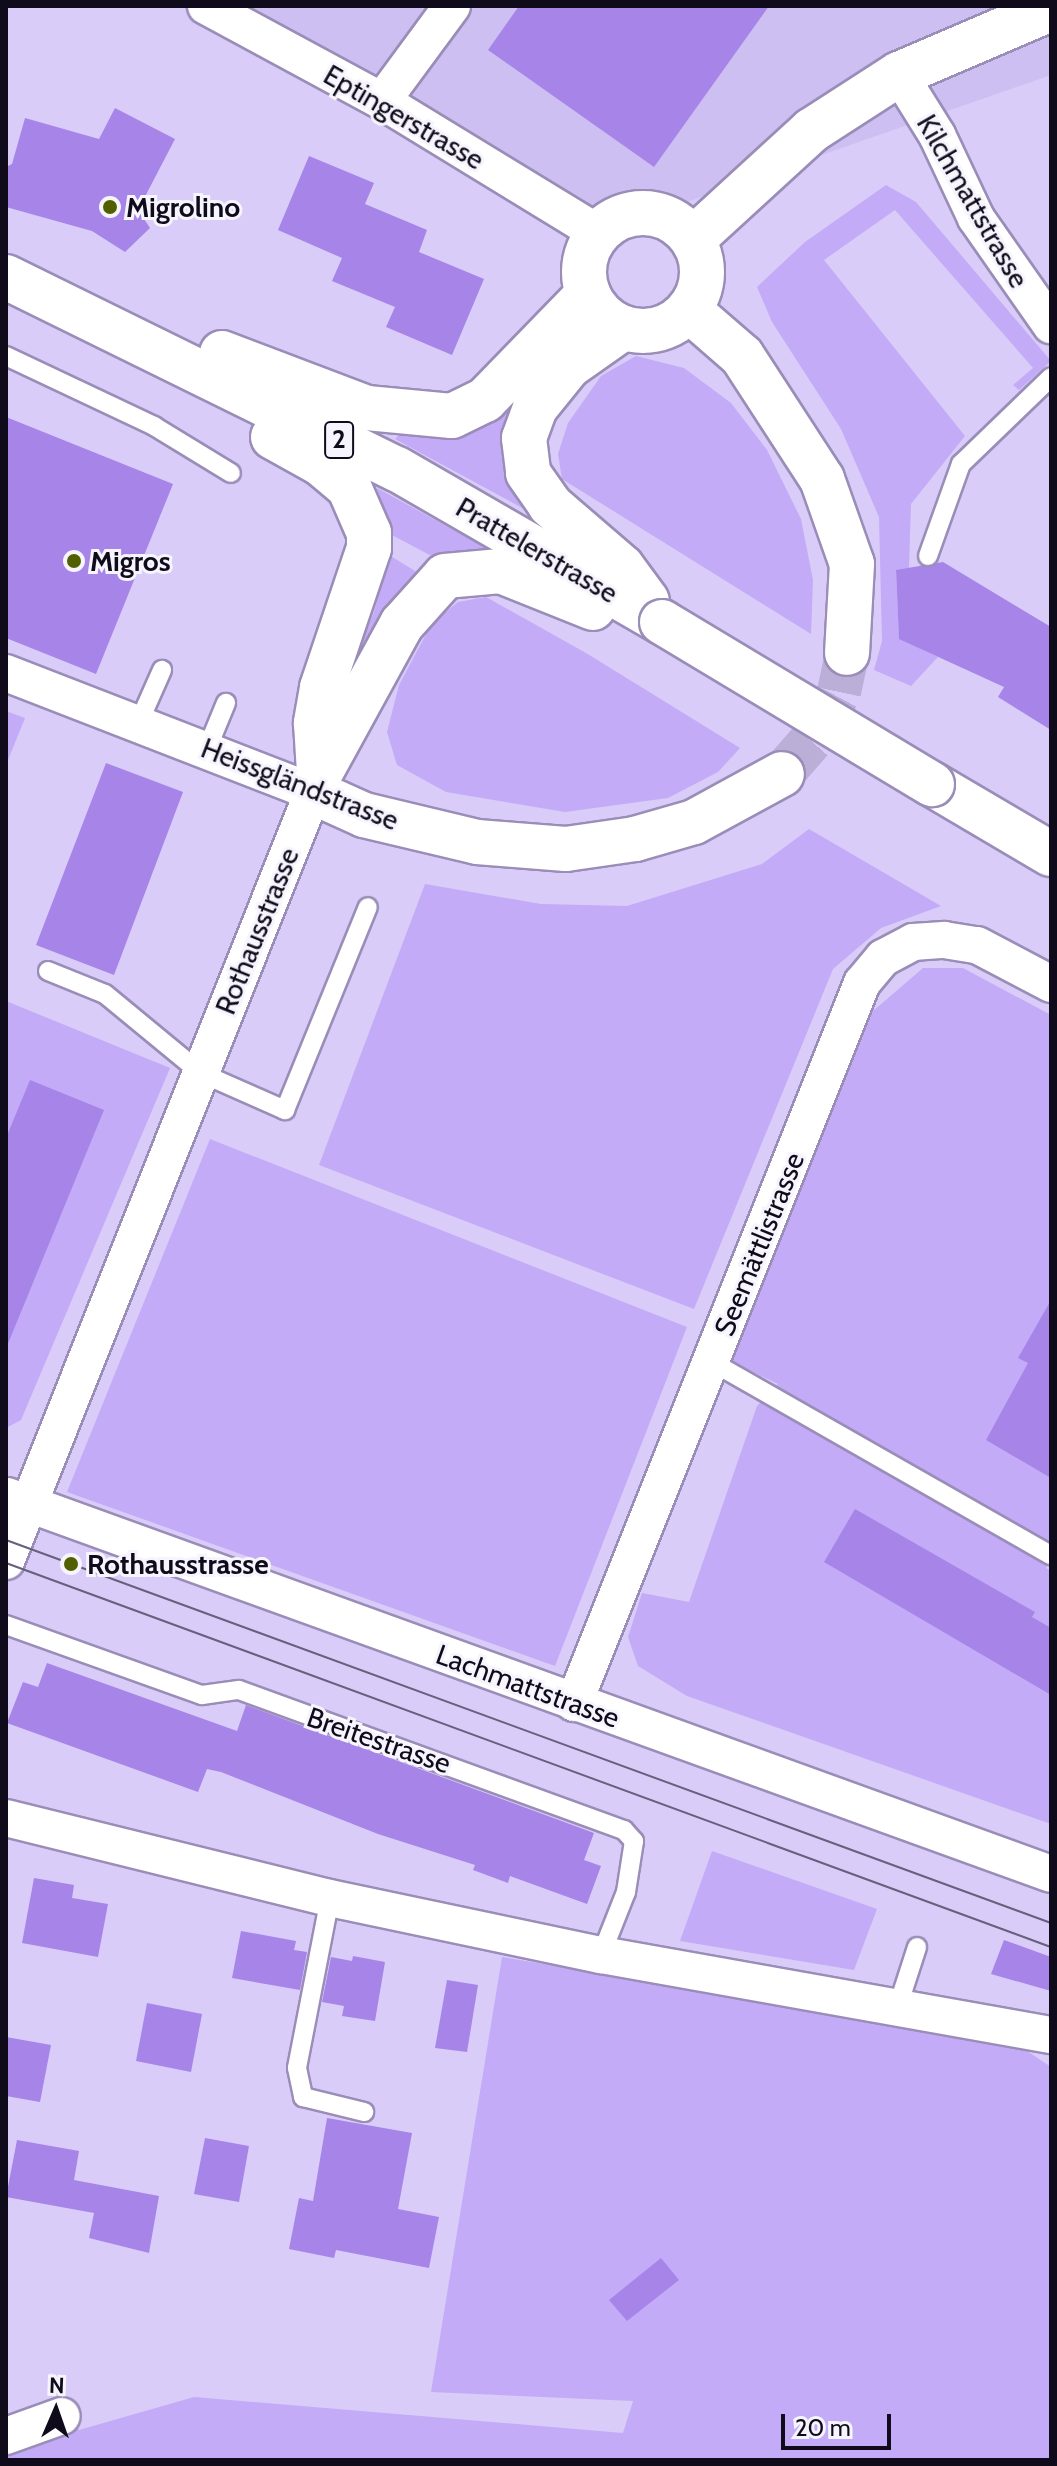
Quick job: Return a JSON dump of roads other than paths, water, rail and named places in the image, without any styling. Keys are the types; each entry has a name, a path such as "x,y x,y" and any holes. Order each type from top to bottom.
{"main road":[{"path":"693,239 812,130 899,74 1036,10"},
{"path":"647,213 665,217 693,239 703,275 689,310 659,329 623,328 603,314 588,294 585,262 598,233 629,214 647,213"},
{"path":"6,277 367,408 452,416 485,400 588,294"},
{"path":"6,277 320,463 349,487 365,521 369,548 322,688 316,723 316,782"},
{"name":"Prattelerstrasse","path":"6,277 397,469 662,622 1051,854"},
{"path":"689,310 742,356 822,479 852,564 847,653"},
{"path":"623,328 569,366 535,408 524,438 528,473 550,505 622,567 662,622"},
{"path":"316,782 344,738 402,624 445,576 501,571 583,606 662,622"},
{"name":"Heissgländstrasse","path":"316,782 364,815 477,842 566,849 635,839 694,822 782,774"}],"street":[{"name":"Eptingerstrasse","path":"206,6 382,101 598,233"},
{"path":"382,101 452,6"},
{"name":"Kilchmattstrasse","path":"899,74 937,135 976,218 1051,325"},
{"name":"Heissgländstrasse","path":"6,673 207,749 316,782"},
{"name":"Rothausstrasse","path":"6,1561 17,1500 201,1073 316,782"},
{"name":"Seemättlistrasse","path":"574,1703 862,983 883,958 913,942 955,941 977,945 1051,984"},
{"name":"Lachmattstrasse","path":"17,1500 1051,1874"},
{"path":"6,1818 330,1898 601,1955 1050,2033"},
{"path":"6,2436 62,2416"}],"lane":[{"path":"6,356 154,426 231,473"},
{"path":"928,556 961,464 1051,377"},
{"path":"139,722 162,670"},
{"path":"207,749 226,703"},
{"path":"48,971 105,994 201,1073 285,1110 368,907"},
{"path":"712,1362 1051,1555"},
{"name":"Breitestrasse","path":"6,1625 202,1695 239,1690 624,1830 634,1841 626,1892 601,1955"},
{"path":"330,1898 297,2068 303,2097 364,2112"},
{"path":"898,2006 917,1947"}],"tunnel":[{"path":"782,774 816,735 839,692 847,653"}],"tram line":[{"path":"6,1540 1051,1923"},
{"path":"6,1563 1051,1947"}],"place":[{"name":"Migrolino","path":"110,207"},
{"name":"Migros","path":"74,561"},
{"name":"Rothausstrasse","path":"71,1564"}]}
